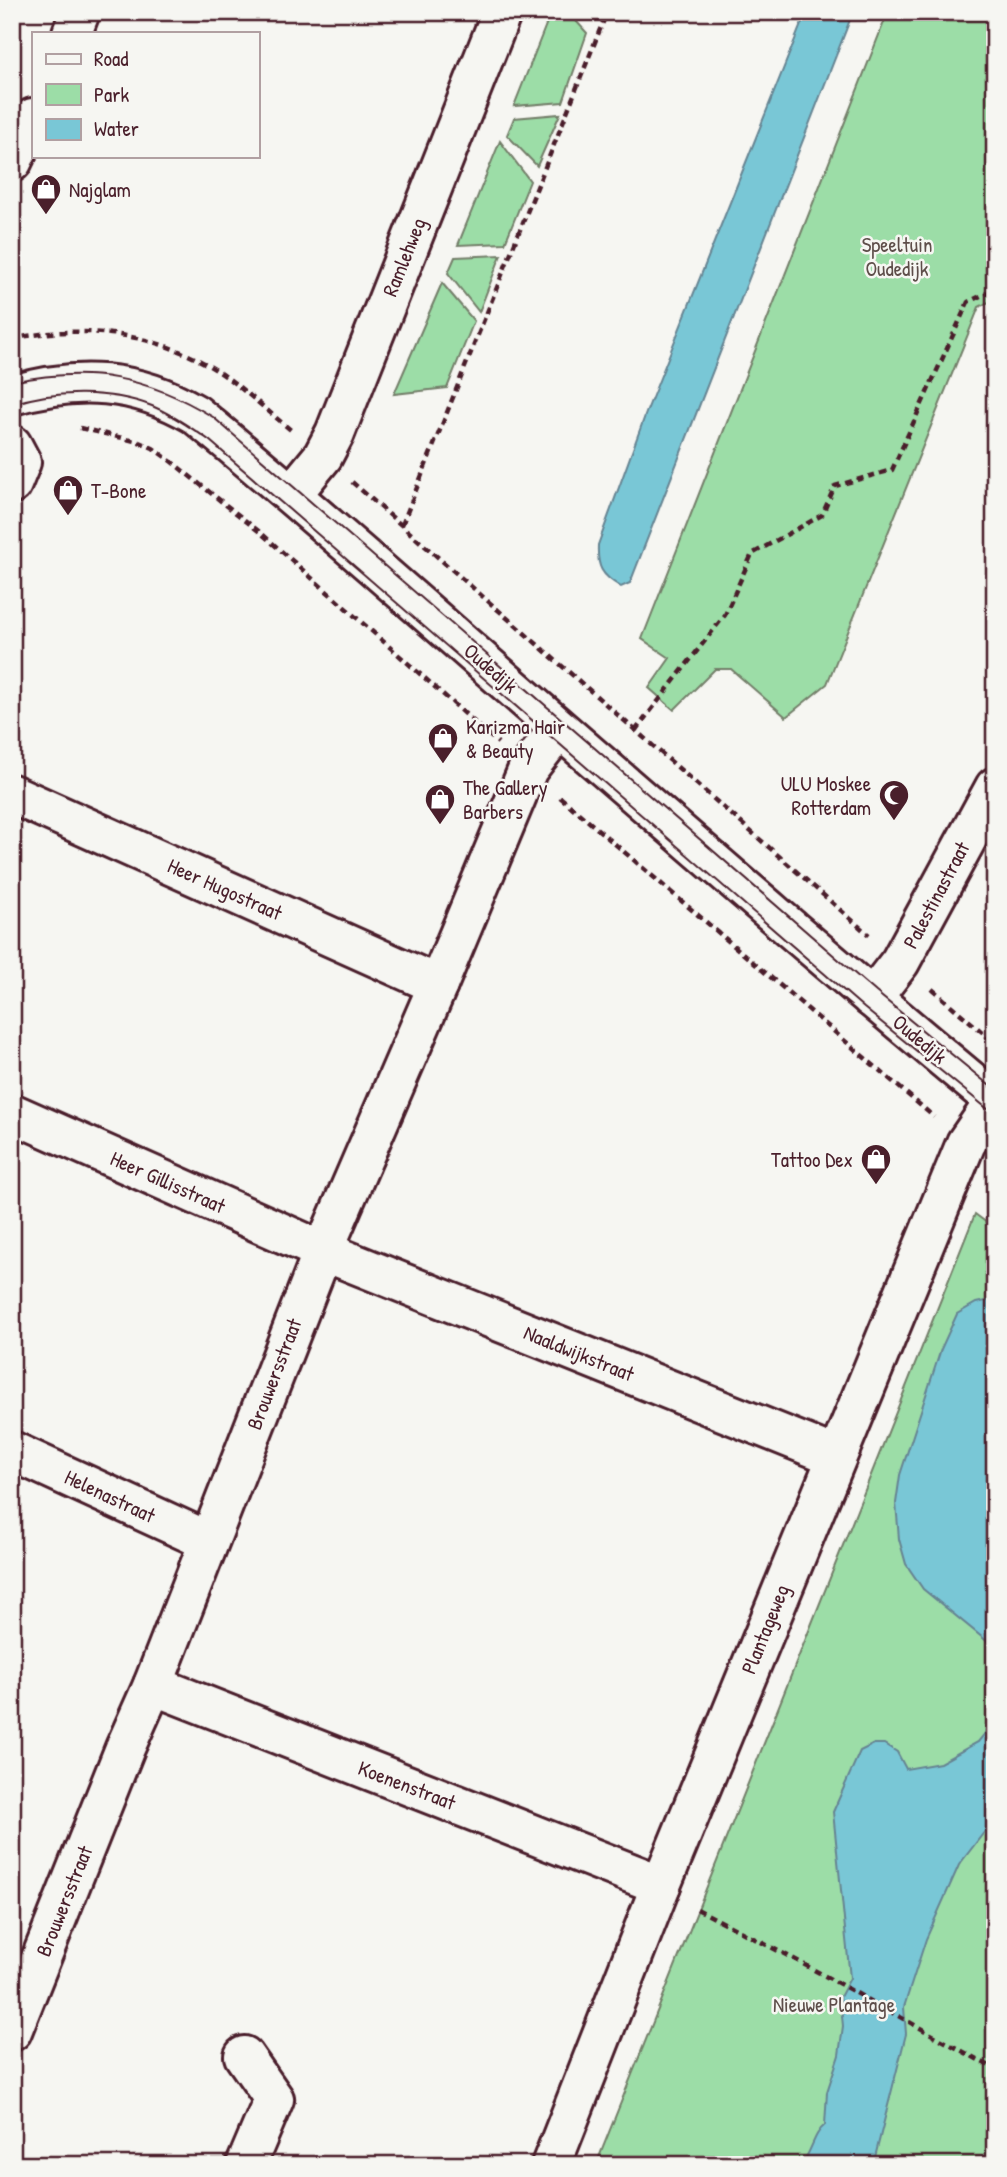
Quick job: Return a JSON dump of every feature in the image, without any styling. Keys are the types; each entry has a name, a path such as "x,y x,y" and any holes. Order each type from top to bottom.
{"street":[{"path":"72,32 80,12"},
{"name":"Ramlehweg","path":"292,494 323,456 335,433 502,12"},
{"path":"12,163 32,120"},
{"name":"Oudedijk","path":"12,395 38,388 86,382 130,387 153,394 195,414 292,494 559,729 995,1101"},
{"path":"12,445 21,462 12,484"},
{"name":"Brouwersstraat","path":"12,2031 120,1760 153,1685 323,1251 528,769 559,729"},
{"name":"Palestinastraat","path":"872,998 900,962 995,787"},
{"name":"Heer Hugostraat","path":"12,794 438,985"},
{"name":"Plantageweg","path":"551,2165 835,1456 966,1143 995,1101"},
{"name":"Heer Gillisstraat","path":"12,1113 323,1251"},
{"name":"Naaldwijkstraat","path":"323,1251 835,1456"},
{"name":"Helenastraat","path":"12,1451 208,1541"},
{"name":"Koenenstraat","path":"153,1685 661,1885"},
{"path":"244,2056 274,2099 246,2165"}],"path":[{"path":"402,525 607,12"},
{"path":"635,731 725,615 752,554 822,515 835,486 892,470 968,302 995,289"},
{"path":"661,1885 698,1910 794,1959 995,2069"}],"green space":[{"path":"551,12 568,12 587,33 563,102 514,106"},
{"name":"Speeltuin Oudedijk","path":"888,12 995,12 995,299 979,307 827,684 786,717 731,669 715,669 674,710 649,688 670,658 642,639"},
{"path":"560,114 537,166 507,135 514,118"},
{"path":"500,141 530,181 505,243 458,245"},
{"path":"501,255 479,312 448,273 455,257"},
{"path":"442,283 474,321 447,388 394,394"},
{"name":"Nieuwe Plantage","path":"975,1214 995,1229 995,2165 596,2165"}],"water":[{"path":"806,12 853,12 630,583 621,587 602,570 598,559 598,545 646,413"},
{"path":"995,1299 995,1653 989,1643 923,1589 906,1564 899,1539 896,1503 900,1475 941,1349 957,1314 976,1303"},
{"path":"995,1721 995,1818 959,1865 926,1939 904,2007 906,2034 873,2165 801,2165 825,2125 827,2092 839,2055 843,2026 840,1997 850,1978 833,1812 860,1751 874,1744 884,1744 897,1752 906,1769 940,1763 978,1742"}],"tram line":[{"path":"12,382 66,375 116,378 164,392 213,417 876,992 995,1090"},
{"path":"12,404 64,394 119,397 159,409 209,440 864,1008 995,1115"}],"place":[{"name":"Najglam","path":"46,216"},
{"name":"T-Bone","path":"68,517"},
{"name":"Karizma Hair & Beauty","path":"443,765"},
{"name":"ULU Moskee Rotterdam","path":"894,822"},
{"name":"The Gallery Barbers","path":"440,826"},
{"name":"Tattoo Dex","path":"876,1186"}]}
